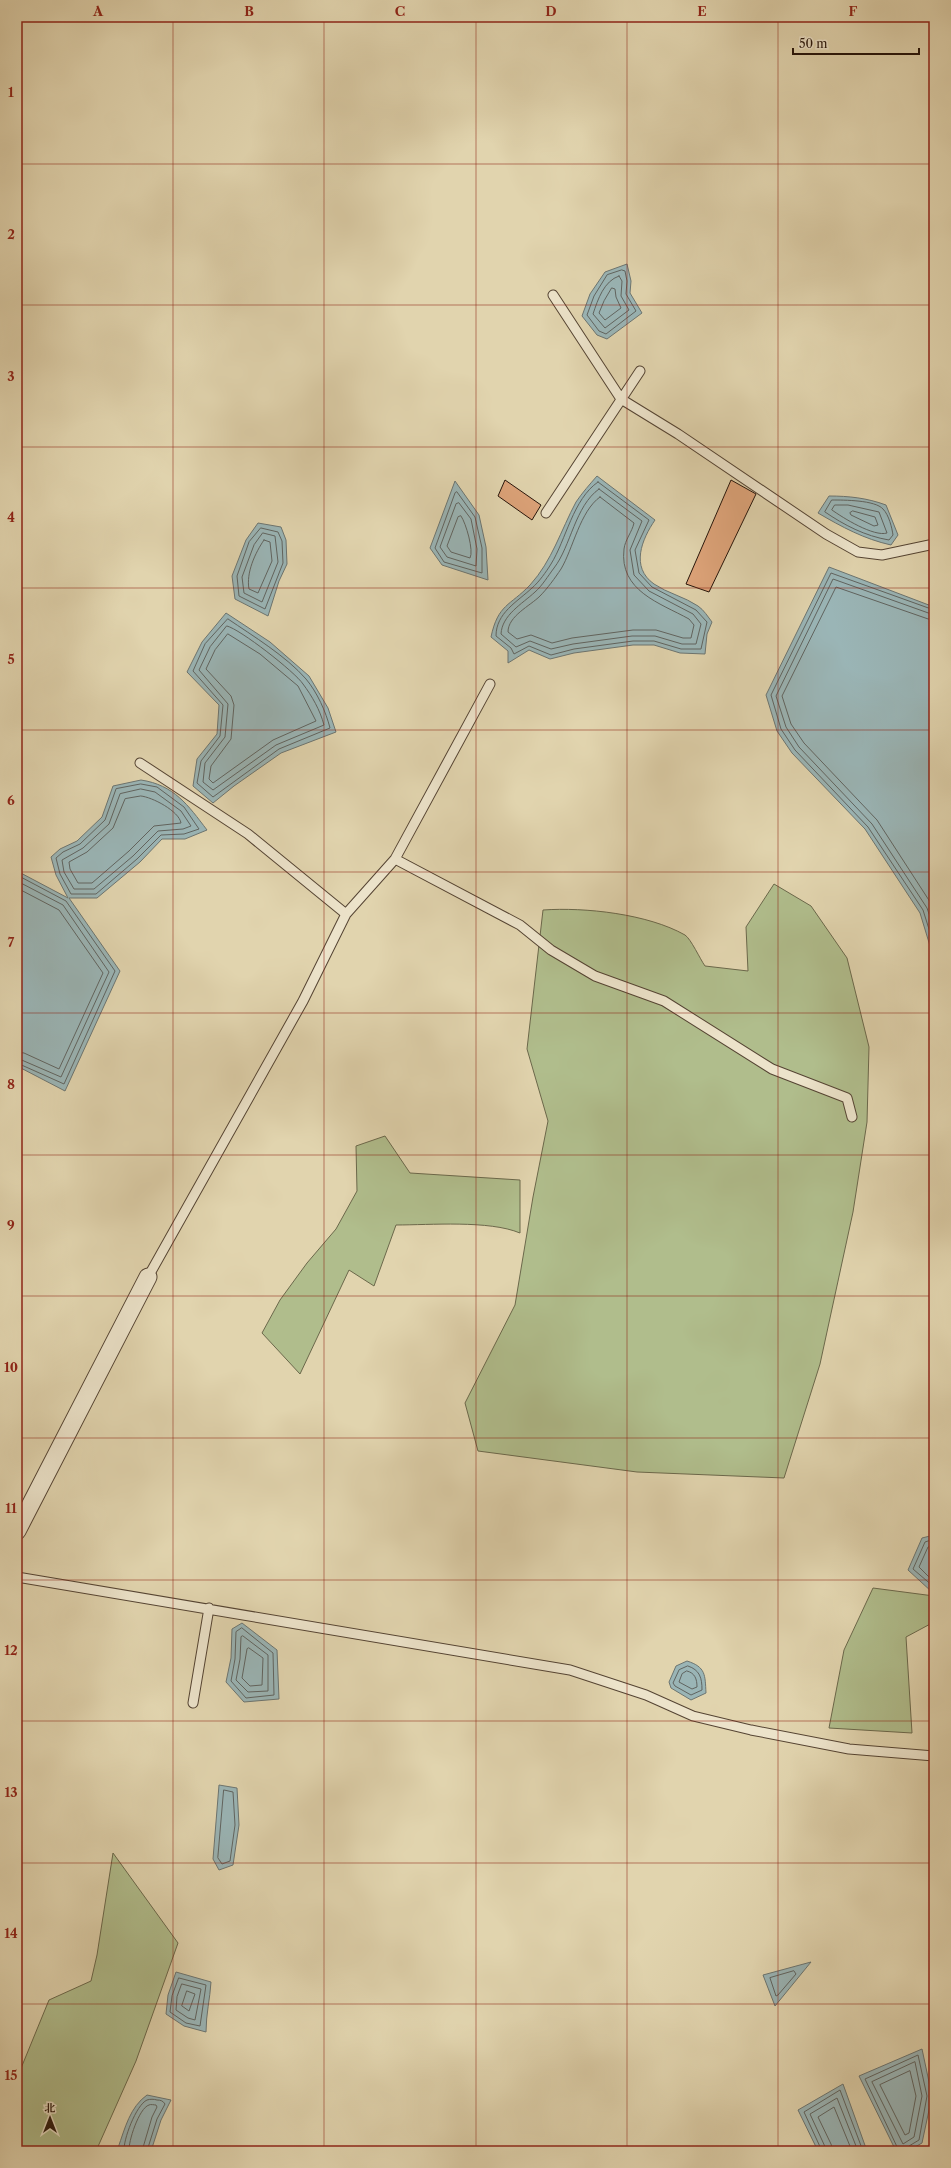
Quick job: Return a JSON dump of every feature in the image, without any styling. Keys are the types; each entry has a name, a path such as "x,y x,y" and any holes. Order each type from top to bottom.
{"street":[{"path":"17,1531 148,1277"}],"lane":[{"path":"553,295 621,399 678,434 826,534 858,552 882,555 934,544"},
{"path":"546,513 640,371"},
{"path":"148,1277 303,1001 346,914 395,859 490,684"},
{"path":"140,763 248,834 346,914"},
{"path":"395,859 520,925 551,950 595,976 664,1001 772,1069 846,1098 852,1116"},
{"path":"17,1577 209,1608 570,1670 646,1696 693,1716 751,1730 849,1749 934,1756"},
{"path":"193,1703 209,1608"},
{"path":"932,2151 934,2146"}],"green space":[{"path":"774,884 811,906 847,958 869,1047 867,1122 853,1212 820,1364 784,1478 637,1472 478,1451 465,1403 515,1305 533,1197 548,1121 527,1049 543,910 560,909 597,911 635,917 653,922 685,935 693,945 705,966 748,971 746,927"},
{"path":"385,1136 410,1173 520,1180 520,1233 492,1226 459,1224 396,1225 374,1286 349,1270 300,1374 262,1333 280,1300 307,1263 336,1229 357,1191 356,1146"},
{"path":"873,1588 934,1596 934,1622 906,1637 912,1733 829,1728 844,1650"},
{"path":"113,1853 178,1943 136,2061 96,2151 17,2151 17,2078 49,2000 91,1981 97,1955"}],"water":[{"path":"627,264 631,281 630,293 642,313 607,339 597,335 582,316 590,294 605,272"},
{"path":"597,476 655,520 643,544 640,561 642,570 654,584 700,608 712,622 707,634 705,654 680,653 654,645 633,645 574,653 550,659 529,650 508,663 508,651 491,637 497,618 501,612 538,576 550,556 576,502"},
{"path":"455,481 479,515 486,547 488,580 442,565 430,548"},
{"path":"829,496 858,498 886,505 898,535 891,545 862,536 818,513"},
{"path":"258,523 281,527 286,540 287,564 279,581 268,616 235,599 232,576 246,540"},
{"path":"829,567 934,607 934,959 920,913 865,829 792,753 777,731 766,695"},
{"path":"226,613 270,642 309,676 328,708 336,732 281,753 234,786 213,803 193,786 197,759 217,734 219,705 187,672 202,642"},
{"path":"141,780 163,786 171,791 193,812 207,830 185,839 162,839 140,862 97,898 69,898 120,971 65,1091 17,1066 17,871 68,898 56,875 51,857 60,849 77,841 102,817 113,786"},
{"path":"934,1535 934,1590 932,1592 908,1570 922,1538"},
{"path":"242,1623 277,1650 279,1699 244,1702 226,1682 231,1658 232,1629"},
{"path":"687,1661 698,1666 705,1677 706,1693 691,1700 671,1688 669,1682 676,1666"},
{"path":"219,1785 237,1788 239,1825 233,1865 219,1870 213,1859"},
{"path":"811,1962 775,2006 763,1975"},
{"path":"176,1972 211,1982 206,2032 184,2026 166,2014 168,1995"},
{"path":"922,2049 932,2096 922,2143 908,2151 896,2151 859,2076"},
{"path":"843,2084 867,2151 818,2151 798,2110"},
{"path":"147,2095 171,2100 161,2120 151,2151 121,2151 118,2148 129,2118 136,2106"}],"building":[{"path":"505,480 541,505 532,520 498,496"},
{"path":"731,480 756,494 709,592 686,584"}]}
